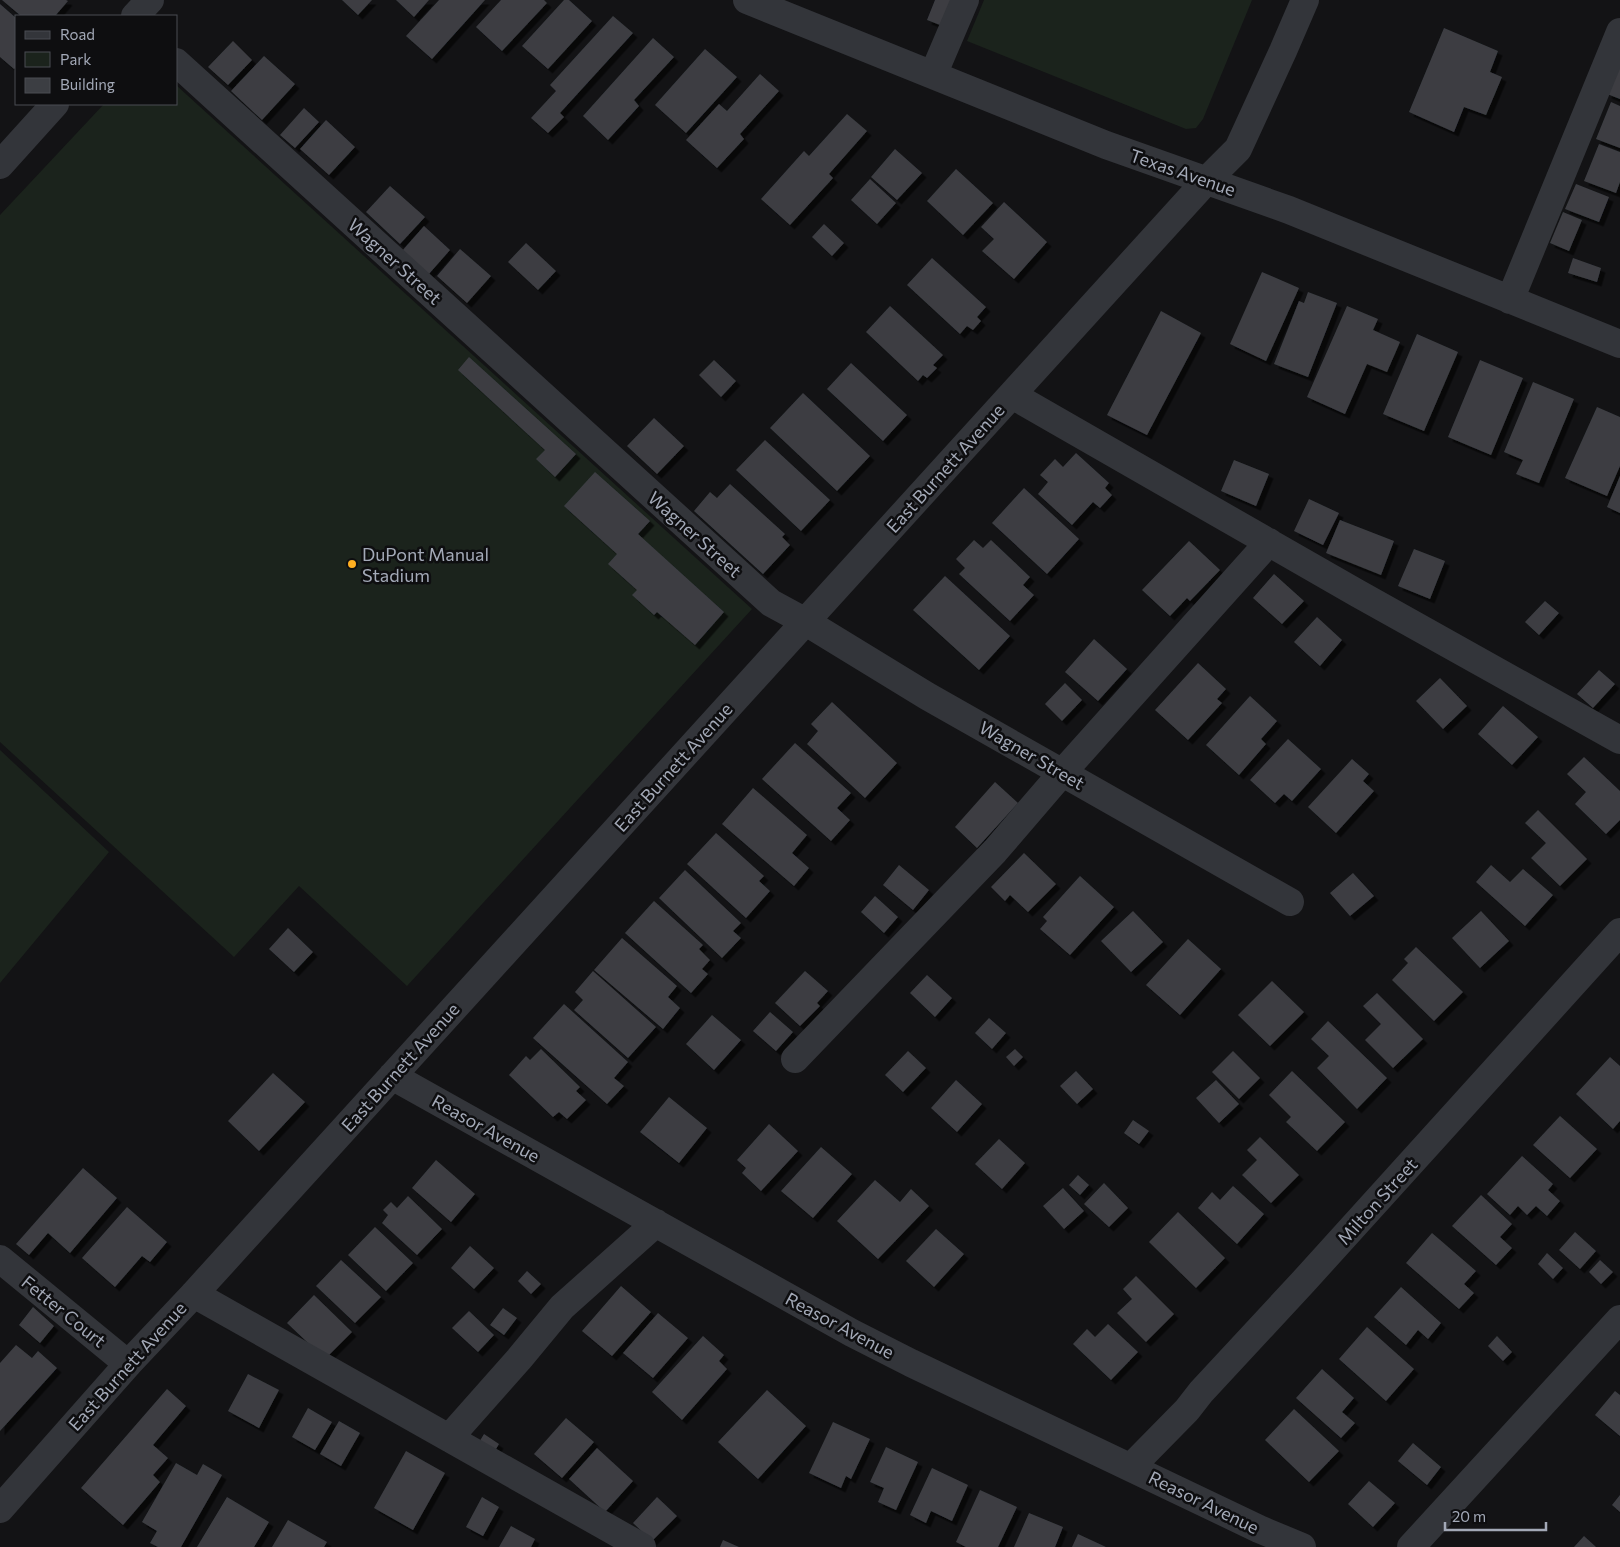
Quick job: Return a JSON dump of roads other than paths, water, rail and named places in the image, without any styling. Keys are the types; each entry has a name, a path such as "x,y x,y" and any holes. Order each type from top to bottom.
{"street":[{"path":"136,15 150,0"},
{"name":"Texas Avenue","path":"747,0 1106,145 1290,210 1620,344"},
{"path":"933,75 965,0"},
{"name":"East Burnett Avenue","path":"0,1508 128,1364 194,1294 1207,180 1238,149 1284,51 1305,0"},
{"path":"1510,300 1620,32"},
{"name":"Wagner Street","path":"178,64 771,603 806,622 927,696 1290,902"},
{"path":"0,164 54,105"},
{"path":"1012,395 1357,593 1620,740"},
{"path":"795,1059 995,851 1062,773 1269,542"},
{"name":"Milton Street","path":"1131,1467 1187,1410 1200,1392 1304,1281 1620,932"},
{"name":"Reasor Avenue","path":"392,1076 869,1342 1259,1529 1302,1547"},
{"path":"449,1438 519,1359 562,1306 656,1223"},
{"name":"Fetter Court","path":"0,1259 128,1364"},
{"path":"194,1294 642,1547"},
{"path":"1411,1547 1620,1318"}],"place":[{"name":"DuPont Manual Stadium","path":"352,564"}]}
